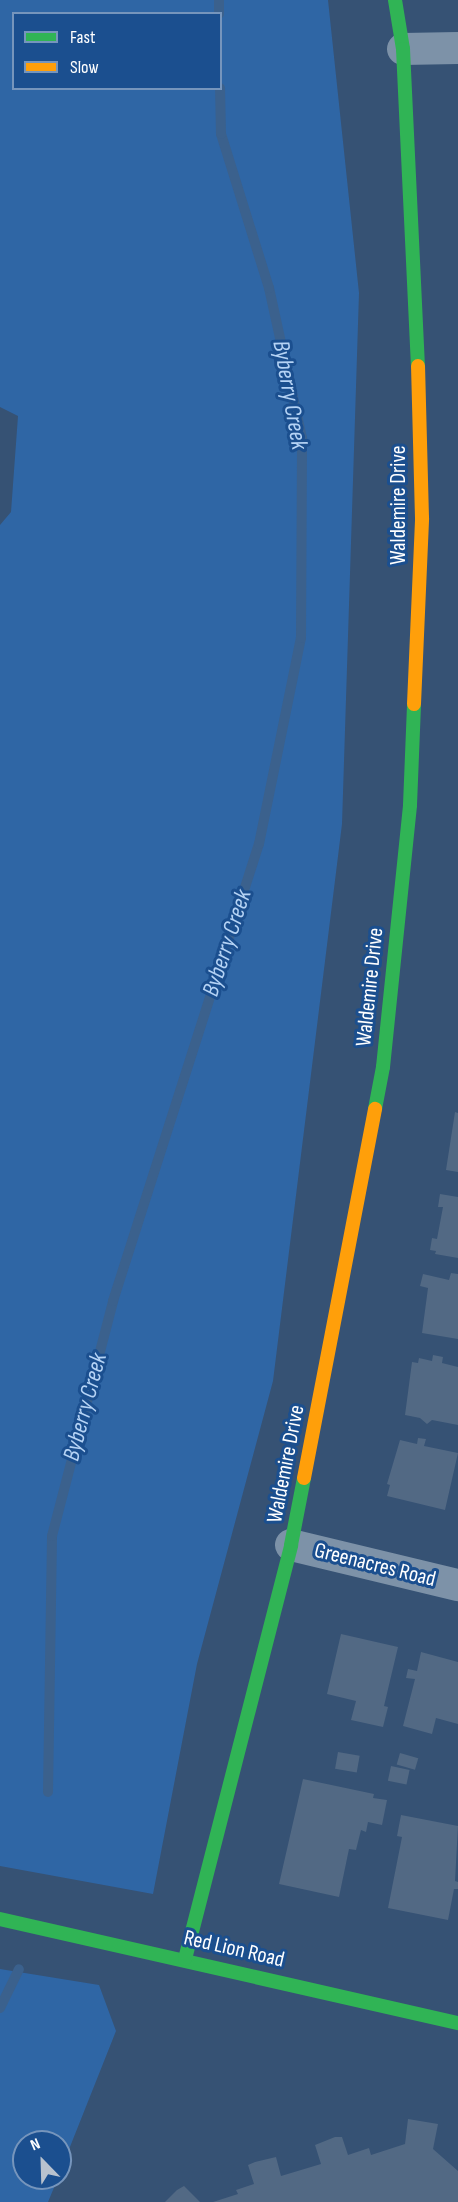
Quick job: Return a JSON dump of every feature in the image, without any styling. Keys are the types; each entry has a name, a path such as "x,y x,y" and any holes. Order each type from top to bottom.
{"street":[{"name":"Waldemire Drive","path":"185,1959 291,1545 384,1067 410,805 422,518 417,304 403,49 395,0"},
{"path":"403,49 458,48"},
{"name":"Greenacres Road","path":"291,1545 458,1585"},
{"name":"Red Lion Road","path":"0,1919 185,1959 458,2023"}],"shaded area":[{"path":"0,0 328,0 359,293 342,824 273,1381 197,1664 153,1894 0,1866 0,525 11,512 18,416 0,407"},
{"path":"0,1969 99,1985 116,2031 72,2142 72,2130 12,2130 12,2190 53,2190 48,2202 0,2202"}],"building":[{"path":"455,1112 458,1113 458,1172 446,1170"},
{"path":"440,1194 458,1197 458,1258 435,1254 436,1251 430,1250 432,1238 437,1239 443,1207 438,1207"},
{"path":"451,1273 458,1274 458,1339 422,1333 428,1288 420,1286 423,1274 449,1280"},
{"path":"433,1355 443,1357 442,1363 458,1367 458,1425 432,1420 427,1424 420,1418 405,1415 412,1362 418,1363 419,1358 432,1361"},
{"path":"418,1438 426,1439 424,1446 458,1453 445,1510 387,1496 390,1485 387,1484 400,1440 417,1444"},
{"path":"341,1634 398,1647 384,1706 388,1707 383,1727 351,1720 356,1701 327,1694"},
{"path":"421,1652 458,1662 458,1724 436,1718 432,1734 403,1726 415,1679 406,1678 408,1669 417,1671"},
{"path":"338,1752 360,1756 357,1773 335,1769"},
{"path":"400,1753 418,1758 415,1770 397,1765"},
{"path":"391,1766 410,1770 406,1785 388,1781"},
{"path":"303,1779 374,1794 373,1798 387,1800 382,1825 368,1822 366,1832 361,1830 356,1850 349,1849 339,1897 279,1884"},
{"path":"401,1815 458,1826 455,1881 458,1882 458,1889 454,1889 448,1920 388,1908 402,1837 397,1836"},
{"path":"408,2119 438,2124 433,2149 458,2171 458,2202 213,2202 238,2194 236,2190 254,2184 248,2165 255,2162 276,2157 281,2176 321,2164 315,2145 335,2137 342,2137 348,2155 369,2148 371,2155 405,2144"},
{"path":"184,2186 200,2202 165,2202 177,2190"}],"waterway":[{"name":"Byberry Creek","path":"219,0 219,12"},
{"name":"Byberry Creek","path":"48,1792 52,1536 113,1301 259,844 301,638 302,438 269,288 221,134 220,90"},
{"name":"Byberry Creek","path":"0,2008 19,1969"}],"traffic: fast":[{"path":"395,0 403,49 418,366"},
{"path":"375,1109 383,1067 410,805 414,704"},
{"path":"185,1959 291,1545 304,1478"},
{"path":"0,1919 458,2023"}],"traffic: slow":[{"path":"414,704 422,518 418,366"},
{"path":"304,1478 375,1109"}]}
